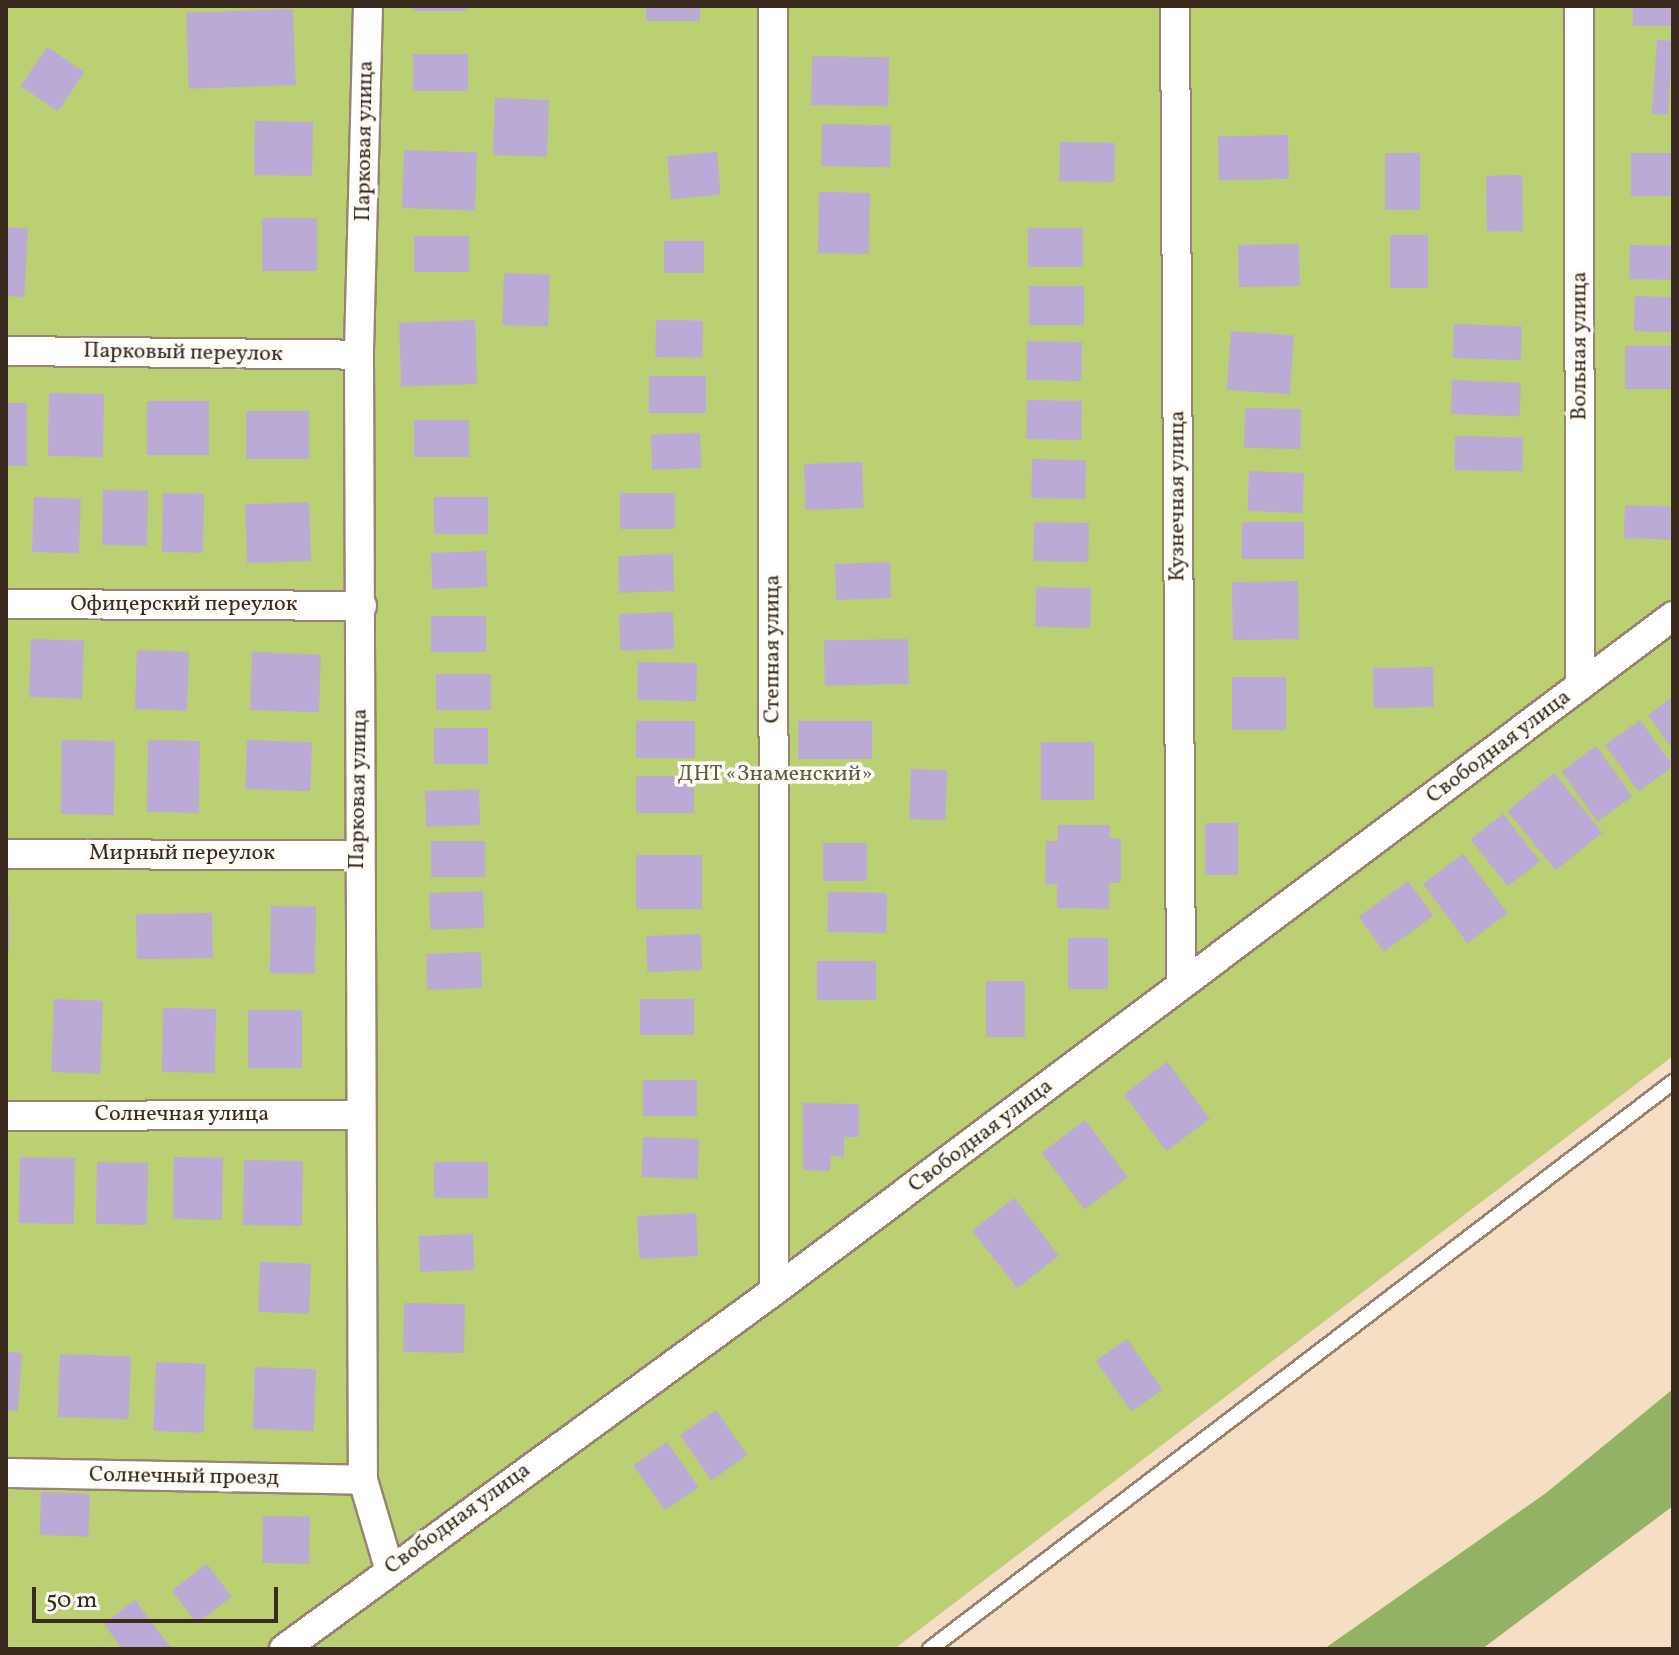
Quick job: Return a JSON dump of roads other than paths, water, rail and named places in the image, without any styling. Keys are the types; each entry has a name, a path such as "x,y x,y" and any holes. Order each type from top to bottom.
{"street":[{"name":"Парковая улица","path":"368,6 359,355 362,606 358,855 363,1480 389,1568"},
{"name":"Степная улица","path":"773,6 774,1291"},
{"name":"Кузнечная улица","path":"1175,6 1181,985"},
{"name":"Вольная улица","path":"1579,6 1580,686"},
{"name":"Парковый переулок","path":"6,351 359,355"},
{"name":"Офицерский переулок","path":"6,604 362,606"},
{"name":"Свободная улица","path":"284,1649 389,1568 774,1291 1673,616"},
{"name":"Мирный переулок","path":"6,854 358,855"},
{"name":"Солнечная улица","path":"6,1116 359,1115"},
{"name":"Солнечный проезд","path":"6,1473 363,1480"}],"lane":[{"path":"930,1649 1673,1082"}],"park label":[{"name":"ДНТ «Знаменский»","path":"775,775"}]}
